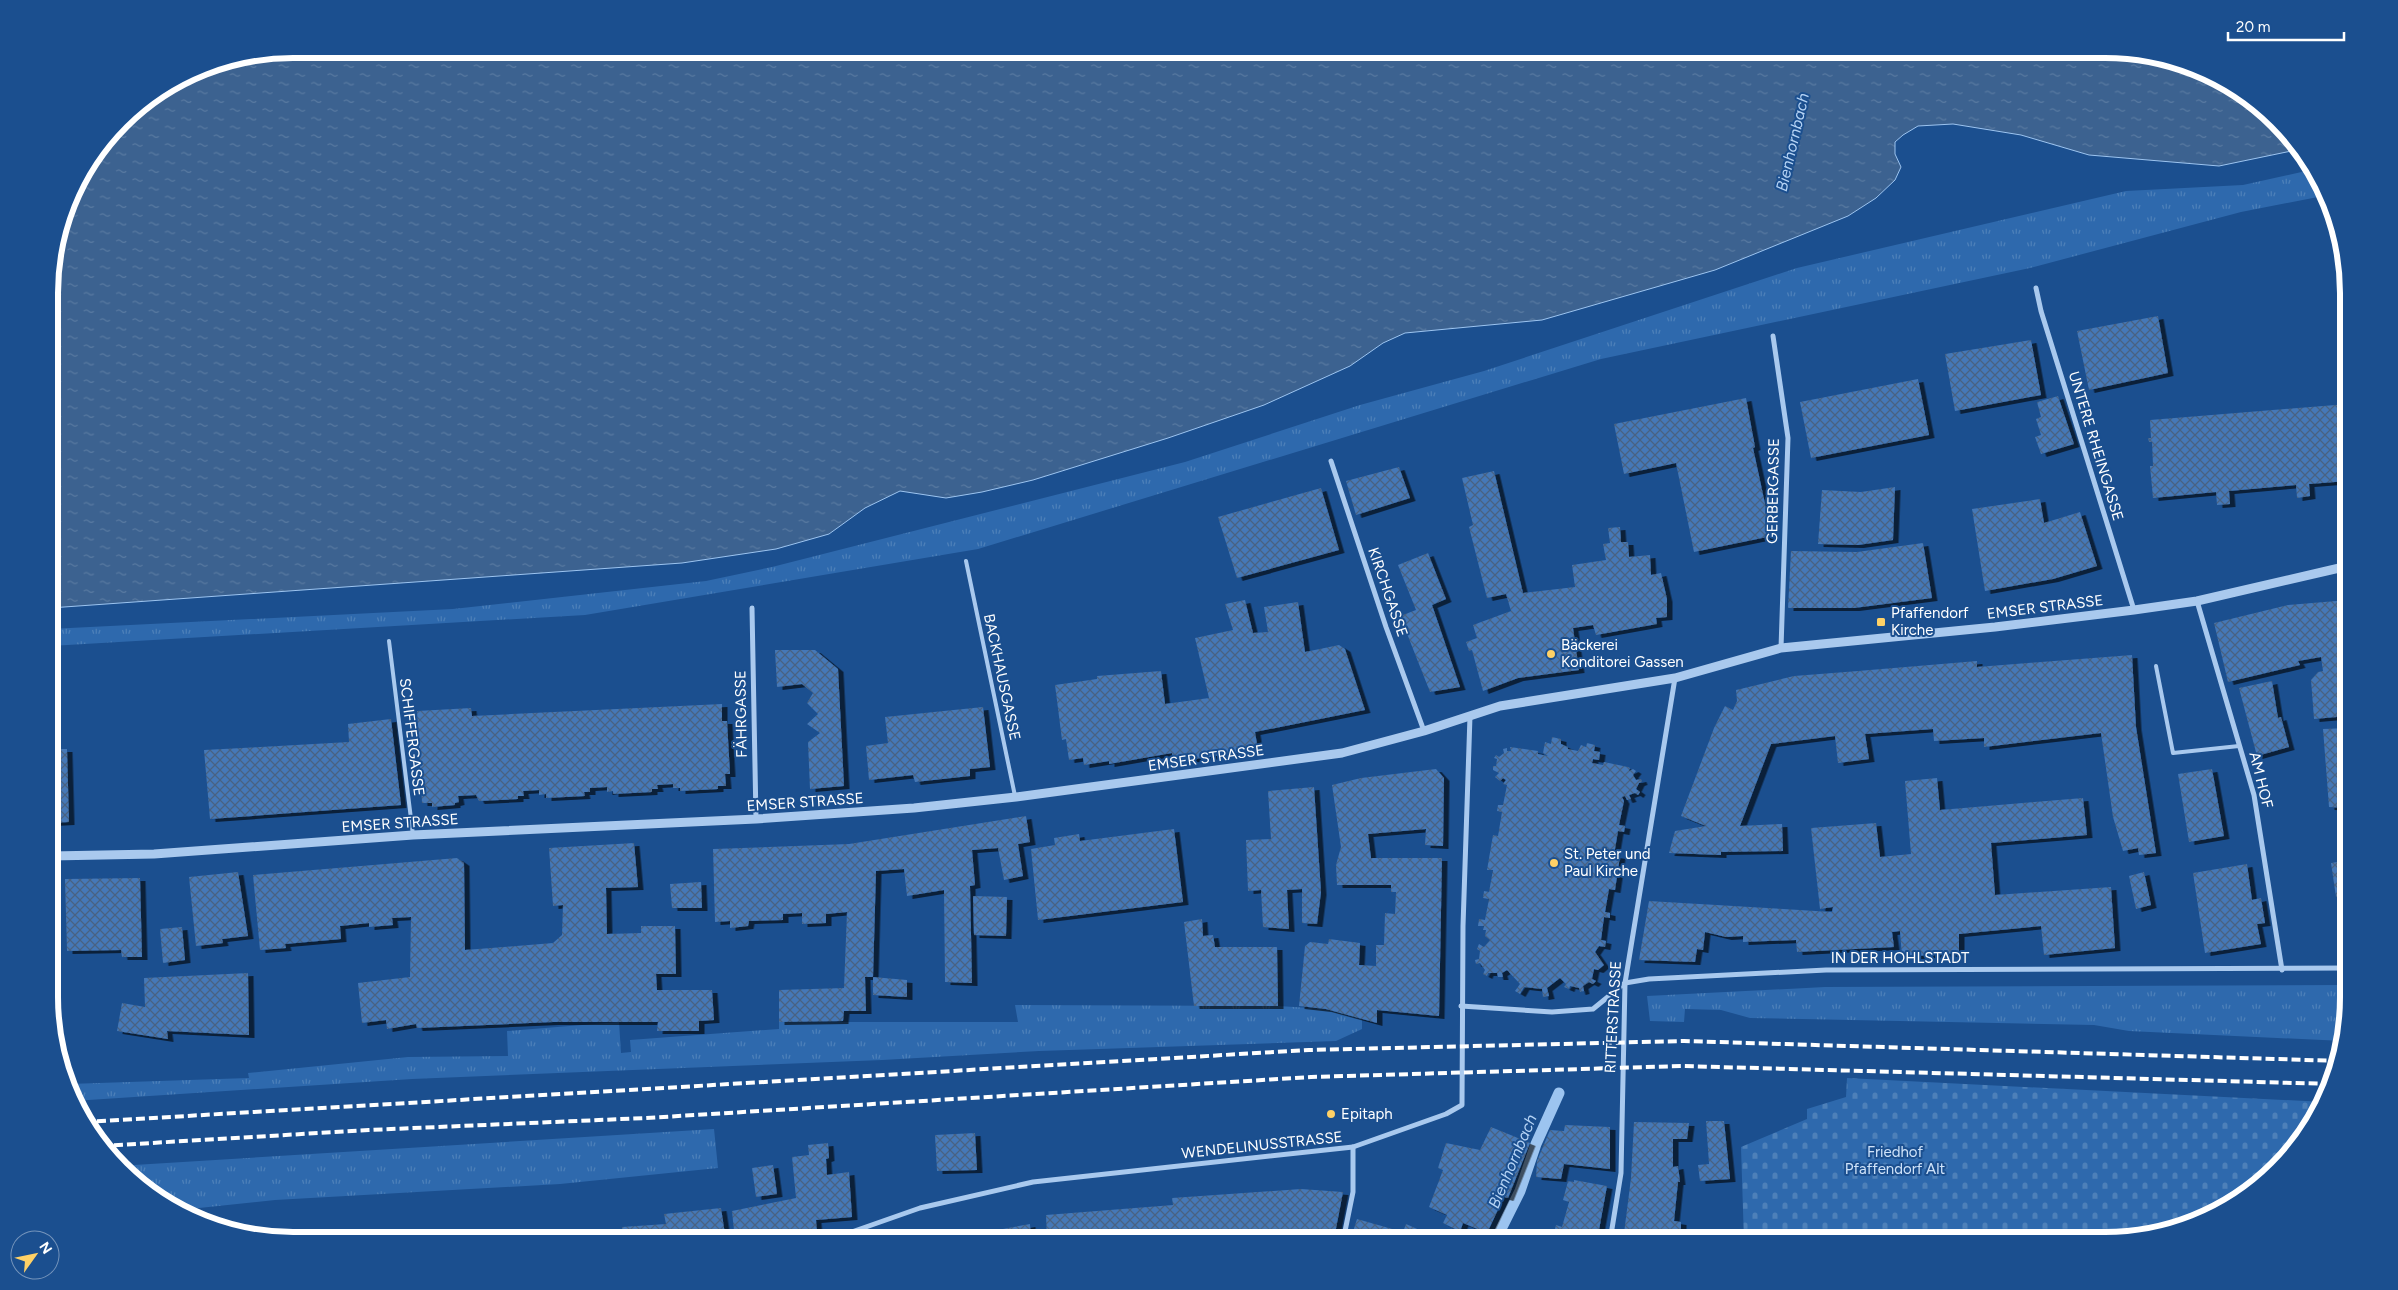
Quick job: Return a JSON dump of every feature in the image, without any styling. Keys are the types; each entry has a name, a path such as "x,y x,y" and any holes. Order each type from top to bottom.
{"street":[{"name":"UNTERE RHEINGASSE","path":"2036,288 2041,311 2134,610"},
{"name":"GERBERGASSE","path":"1773,336 1788,438 1781,648"},
{"name":"KIRCHGASSE","path":"1330,461 1386,627 1424,731"},
{"name":"EMSER STRASSE","path":"58,856 154,854 413,835 756,819 914,808 1016,797 1342,753 1424,731 1500,706 1675,678 1781,648 1995,627 2197,601 2340,568"},
{"name":"AM HOF","path":"2197,601 2254,795 2282,970"},
{"name":"FÄHRGASSE","path":"752,608 756,819"},
{"name":"RITTERSTRASSE","path":"1611,1232 1621,1173 1625,982 1675,678"},
{"name":"WENDELINUSSTRASSE","path":"852,1232 920,1208 1033,1182 1353,1147 1446,1114 1462,1105 1461,1006 1470,715"},
{"name":"IN DER HOHLSTADT","path":"1625,982 1649,979 1826,970 2282,970 2340,968"},
{"path":"1461,1006 1552,1012 1592,1009 1625,982"},
{"path":"1345,1232 1353,1192 1353,1147"}],"lane":[{"name":"BACKHAUSGASSE","path":"966,561 1016,797"},
{"name":"SCHIFFERGASSE","path":"389,641 413,835"},
{"path":"2156,666 2173,754 2240,746"}],"green space":[{"path":"2306,171 2320,197 2241,212 2030,268 1601,359 978,549 585,615 58,646 58,629 453,609 706,581 772,567 1185,462 1360,405 1484,371 1797,268 2126,191 2243,185"},
{"path":"2340,985 2340,1013 2336,1041 2129,1031 2094,1025 1750,1018 1721,1010 1685,1009 1684,1022 1650,1021 1647,996 1825,987"},
{"path":"1015,1005 1278,1006 1326,1009 1362,1018 1362,1029 1336,1041 1039,1051 882,1060 412,1079 82,1100 74,1084 249,1078 248,1073 408,1057 508,1056 507,1031 619,1022 621,1053 631,1052 630,1040 779,1029 779,1022 1018,1022"},
{"name":"Friedhof Pfaffendorf Alt","path":"1847,1078 2316,1102 2292,1141 2272,1164 2249,1184 2223,1201 2195,1215 2151,1228 2121,1232 1744,1232 1741,1147 1807,1119 1807,1109 1846,1097"},
{"path":"714,1129 718,1168 560,1184 275,1200 191,1209 162,1193 128,1165"}],"water":[{"path":"277,58 2121,58 2151,62 2181,70 2223,89 2249,106 2272,126 2293,151 2219,166 2089,155 2021,135 1953,124 1918,126 1895,142 1895,154 1901,167 1895,180 1876,198 1848,216 1715,270 1542,320 1405,333 1383,343 1350,366 1264,405 1168,438 1033,480 982,492 946,498 900,491 865,508 829,534 776,549 682,563 58,607 58,277 62,247 75,203 89,175 106,149 126,126 149,106 175,89 217,70 247,62"}],"building":[{"path":"2158,316 2168,373 2089,390 2077,331"},
{"path":"2031,340 2041,395 1955,411 1945,354"},
{"path":"1918,379 1929,435 1811,458 1800,402"},
{"path":"2058,396 2074,444 2041,454 2035,437 2041,435 2036,419 2041,417 2037,402"},
{"path":"1746,398 1755,447 1753,448 1772,536 1694,552 1676,463 1624,474 1614,424"},
{"path":"2340,405 2340,482 2309,484 2310,496 2297,498 2296,485 2229,491 2230,504 2217,505 2216,492 2153,498 2150,466 2153,466 2152,442 2149,442 2148,438 2151,438 2150,420"},
{"path":"1399,467 1410,498 1356,515 1346,481"},
{"path":"1494,471 1523,593 1575,587 1572,565 1606,560 1603,544 1610,543 1608,528 1620,527 1621,542 1628,542 1629,557 1650,555 1651,575 1661,573 1667,599 1667,617 1656,618 1657,624 1596,635 1593,625 1573,628 1579,670 1518,678 1483,691 1472,650 1469,651 1466,642 1477,638 1473,625 1511,611 1506,594 1487,598 1469,527 1473,525 1462,478"},
{"path":"1895,487 1893,540 1858,545 1818,544 1822,490 1861,492"},
{"path":"1321,488 1339,550 1237,578 1218,517"},
{"path":"2040,499 2044,523 2080,512 2097,566 2053,579 1985,591 1972,509"},
{"path":"1923,543 1932,598 1854,608 1788,608 1791,551 1857,552"},
{"path":"1428,553 1446,599 1432,605 1460,687 1430,692 1400,616 1416,610 1398,565"},
{"path":"1245,600 1253,633 1268,632 1264,607 1298,602 1305,652 1339,645 1345,649 1365,710 1255,732 1258,750 1173,762 1172,753 1109,764 1109,761 1084,765 1083,758 1069,760 1066,739 1062,740 1055,685 1097,679 1097,676 1161,671 1165,704 1209,698 1195,638 1233,630 1225,604"},
{"path":"2340,601 2340,717 2314,719 2311,680 2318,672 2323,671 2321,657 2298,661 2300,665 2228,682 2214,623 2288,605"},
{"path":"775,650 815,650 838,669 844,786 810,789 808,742 820,733 807,724 818,714 807,703 813,693 802,684 777,687"},
{"path":"2132,655 2136,727 2156,853 2139,855 2138,848 2123,851 2113,817 2101,733 1984,747 1984,738 1934,741 1933,729 1865,734 1869,759 1838,763 1835,736 1771,744 1740,826 1782,824 1783,851 1721,852 1721,855 1669,853 1675,831 1706,826 1681,816 1714,728 1725,706 1733,710 1737,701 1736,690 1794,676 1977,661 1977,667"},
{"path":"2272,681 2278,718 2281,717 2289,747 2257,756 2239,688"},
{"path":"722,704 722,721 727,721 730,774 725,774 726,786 718,786 718,789 680,791 680,788 673,788 673,784 657,785 658,789 652,789 652,792 613,794 613,791 607,792 607,787 590,788 590,792 584,792 585,796 546,798 546,794 539,795 539,790 523,791 524,796 518,796 518,799 479,801 476,795 458,796 459,802 455,803 455,805 432,807 432,803 422,803 417,711 471,708 472,716"},
{"path":"983,707 990,767 970,769 970,776 915,782 913,775 869,780 866,746 888,743 885,717"},
{"path":"391,719 401,805 210,819 204,750 349,742 348,724"},
{"path":"2340,728 2340,808 2329,807 2323,729"},
{"name":"St. Peter und Paul Kirche","path":"1552,737 1561,739 1561,744 1568,747 1568,749 1578,751 1581,745 1586,747 1587,743 1595,745 1594,751 1600,752 1599,760 1593,759 1592,763 1603,765 1604,762 1628,767 1630,768 1629,771 1633,769 1636,771 1633,775 1636,780 1641,779 1642,782 1639,783 1636,789 1640,792 1638,795 1635,793 1629,795 1631,799 1627,800 1625,796 1622,797 1624,801 1619,825 1625,826 1624,832 1618,831 1614,855 1620,856 1615,890 1609,889 1605,912 1610,913 1610,918 1604,917 1601,940 1606,941 1605,947 1599,946 1595,952 1604,965 1598,970 1594,969 1592,979 1596,981 1593,984 1589,982 1583,986 1584,991 1580,992 1579,988 1570,986 1569,989 1564,987 1566,984 1560,978 1547,988 1549,996 1543,997 1542,989 1524,987 1520,994 1515,991 1520,984 1507,970 1502,973 1503,977 1498,977 1497,973 1488,973 1487,976 1483,974 1485,970 1480,963 1476,964 1475,960 1479,959 1480,951 1477,949 1479,944 1484,947 1490,940 1485,936 1486,930 1483,930 1484,926 1478,926 1479,919 1485,920 1489,899 1483,898 1484,891 1489,892 1493,870 1487,870 1493,835 1498,836 1502,812 1497,811 1498,805 1503,805 1507,785 1503,784 1506,780 1503,778 1500,781 1495,777 1499,773 1493,770 1497,759 1494,758 1496,755 1499,757 1504,753 1503,749 1507,748 1507,751 1511,751 1510,747 1538,751 1538,754 1548,756 1543,753 1545,742 1551,744"},
{"path":"58,749 67,749 69,822 58,823"},
{"path":"1436,769 1444,778 1443,846 1425,845 1426,829 1368,834 1371,858 1442,858 1439,1016 1377,1010 1377,1023 1326,1009 1299,1006 1305,946 1310,942 1328,944 1329,939 1360,943 1359,965 1376,966 1376,945 1384,945 1385,913 1395,914 1396,892 1391,892 1391,885 1337,885 1336,865 1341,847 1332,785 1361,778"},
{"path":"2212,769 2224,836 2189,842 2178,774"},
{"path":"1937,778 1940,810 2083,798 2087,835 1991,843 1995,895 2111,887 2115,948 2044,955 2041,926 1959,934 1959,953 1902,957 1900,931 1892,932 1894,947 1797,952 1796,940 1743,942 1743,936 1726,937 1705,932 1703,950 1697,949 1695,962 1639,960 1649,901 1832,912 1833,907 1820,909 1811,828 1876,823 1880,857 1911,854 1905,781"},
{"path":"1314,787 1321,892 1317,924 1302,923 1302,889 1287,890 1289,929 1263,927 1261,890 1248,891 1246,840 1271,839 1268,791"},
{"path":"1026,816 1030,842 1018,844 1023,876 1004,880 998,848 972,850 975,885 970,886 972,983 945,982 944,890 907,896 904,869 876,871 873,977 865,977 866,1011 844,1011 843,1021 779,1022 779,990 844,988 847,912 826,914 826,923 802,924 802,913 783,914 783,920 749,921 748,926 730,928 730,921 715,922 713,849 849,844"},
{"path":"1174,829 1183,902 1038,920 1031,849 1055,845 1054,838 1079,834 1080,841"},
{"path":"634,843 638,887 606,888 607,934 641,933 641,926 675,926 676,974 656,974 657,990 712,990 714,1020 699,1021 699,1031 657,1031 658,1022 553,1022 417,1028 416,1024 387,1029 386,1020 362,1023 358,983 410,977 411,917 392,918 393,925 369,927 369,923 340,926 341,939 285,944 286,948 260,950 253,875 457,858 464,863 465,950 553,943 562,935 563,905 553,906 549,848"},
{"path":"2340,862 2340,896 2336,897 2331,863"},
{"path":"2247,864 2252,900 2261,898 2265,923 2257,924 2261,944 2205,953 2193,873"},
{"path":"238,872 248,936 222,939 223,943 196,946 189,877"},
{"path":"2144,872 2151,905 2136,909 2129,876"},
{"path":"140,878 142,957 122,957 121,950 67,951 65,879"},
{"path":"701,882 702,908 672,908 670,884"},
{"path":"973,896 1007,897 1006,936 974,935"},
{"path":"1202,919 1203,936 1213,935 1215,947 1277,947 1278,1006 1194,1006 1184,922"},
{"path":"182,927 185,960 163,963 160,929"},
{"path":"248,973 249,1035 167,1031 168,1039 117,1031 122,1003 145,1007 144,978"},
{"path":"873,977 907,980 907,997 873,995"},
{"path":"1706,1121 1724,1121 1730,1179 1700,1181 1698,1165 1709,1164"},
{"path":"1634,1122 1689,1123 1687,1139 1673,1139 1673,1167 1678,1166 1680,1182 1678,1182 1674,1221 1681,1222 1681,1232 1624,1232 1631,1178"},
{"path":"1565,1125 1610,1127 1610,1169 1564,1164 1561,1179 1536,1177 1537,1161 1550,1130 1564,1131"},
{"path":"1491,1127 1530,1143 1508,1198 1504,1197 1487,1232 1463,1223 1461,1229 1457,1230 1443,1223 1447,1215 1429,1207 1443,1170 1438,1168 1446,1143 1480,1150"},
{"path":"975,1133 977,1170 937,1171 935,1135"},
{"path":"828,1143 827,1175 849,1172 852,1217 816,1220 817,1232 734,1232 732,1211 796,1198 792,1157 809,1155 808,1145"},
{"path":"773,1165 777,1194 756,1197 752,1168"},
{"path":"1574,1180 1607,1186 1599,1232 1554,1232 1556,1225 1562,1227 1569,1202 1563,1200 1568,1181 1574,1182"},
{"path":"1301,1189 1343,1192 1335,1232 1047,1232 1046,1215 1173,1205 1172,1198"},
{"path":"721,1208 725,1232 622,1232 622,1227 666,1224 664,1214"},
{"path":"1357,1219 1403,1232 1353,1232"},
{"path":"1030,1224 1030,1232 988,1232"},
{"path":"1406,1224 1424,1232 1403,1232"}],"waterway":[{"name":"Bienhornbach","path":"1500,1232 1520,1191 1536,1144 1559,1093"}],"railway":[{"path":"93,1121 1309,1050 1684,1041 2331,1061"},
{"path":"110,1145 369,1130 646,1118 1311,1077 1683,1066 2324,1084"}],"place":[{"name":"Pfaffendorf Kirche","path":"1881,622"},
{"name":"Bäckerei Konditorei Gassen","path":"1551,654"},
{"name":"St. Peter und Paul Kirche","path":"1554,863"},
{"name":"Epitaph","path":"1331,1114"}]}
